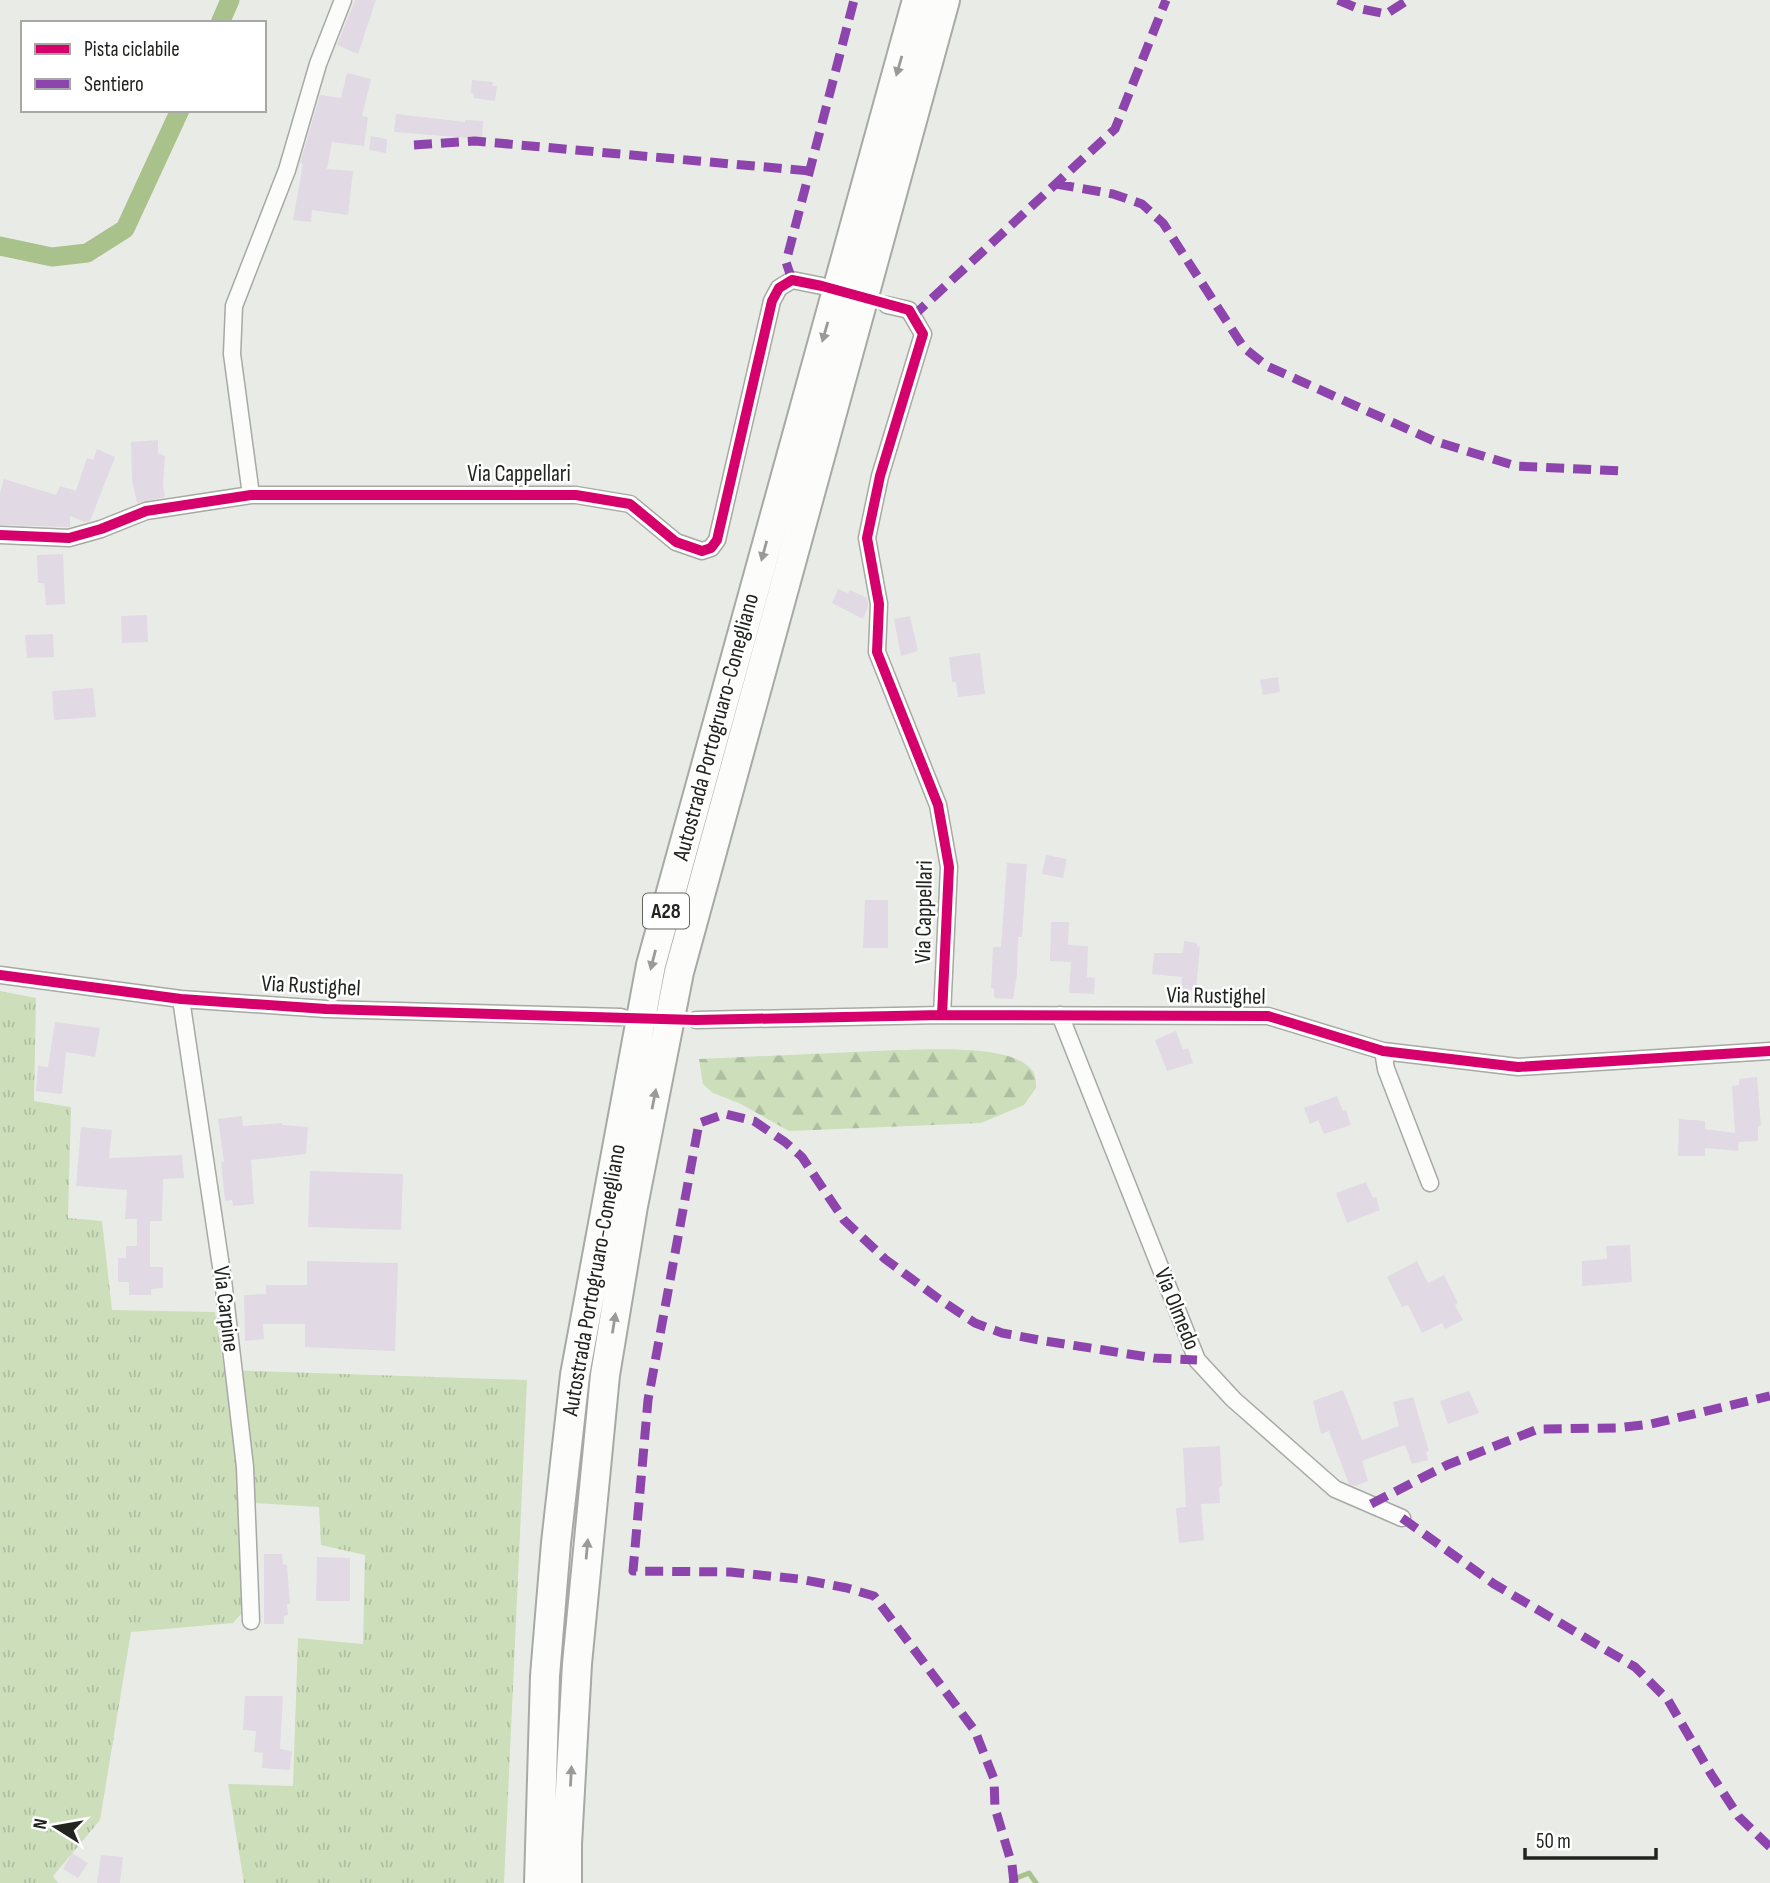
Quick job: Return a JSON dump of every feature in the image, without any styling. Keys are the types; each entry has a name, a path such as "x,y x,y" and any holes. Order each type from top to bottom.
{"highway":[{"name":"Autostrada Portogruaro-Conegliano","path":"539,1883 545,1676 556,1543 575,1375 651,965 917,0"},
{"name":"Autostrada Portogruaro-Conegliano","path":"567,1883 566,1844 577,1664 605,1376 633,1206 679,972 945,0"}],"street":[{"path":"251,495 232,354 234,306 287,170 318,64 344,0"},
{"name":"Via Cappellari","path":"0,536 69,538 146,511 251,495 576,495 630,504 676,541 702,551 711,548 717,540 772,300 779,288 792,280 822,286"},
{"name":"Via Cappellari","path":"887,304 909,310 923,334 880,476 867,538 879,604 877,652 937,805 949,867 942,1015"},
{"name":"Via Rustighel","path":"0,975 181,999 326,1009 621,1017"},
{"name":"Via Carpine","path":"181,999 223,1280 245,1467 251,1621"},
{"name":"Via Rustighel","path":"696,1020 942,1015 1268,1016 1383,1051 1518,1067 1770,1051"},
{"name":"Via Olmedo","path":"1060,1015 1197,1360 1233,1399 1335,1489 1402,1518"},
{"path":"1383,1051 1386,1069 1430,1184"}],"green space":[{"path":"0,991 36,998 34,1101 71,1107 68,1218 102,1221 112,1310 215,1312 224,1370 527,1380 504,1883 244,1883 228,1784 293,1786 298,1638 363,1644 365,1555 321,1545 319,1507 239,1502 243,1612 233,1623 131,1632 100,1820 53,1876 58,1883 0,1883"},
{"path":"897,1050 970,1050 1009,1056 1024,1063 1033,1072 1036,1088 1024,1105 981,1123 789,1131 739,1103 713,1093 703,1084 699,1059"}],"building":[{"path":"355,0 376,0 358,54 337,45"},
{"path":"347,73 371,79 362,116 368,117 364,146 332,142 327,169 353,171 348,215 312,210 311,222 293,220 303,164 300,163 320,95 341,98"},
{"path":"472,80 493,82 492,86 497,86 495,101 474,98 471,93"},
{"path":"396,114 465,122 483,121 482,139 394,132"},
{"path":"371,136 387,139 386,153 369,150"},
{"path":"158,440 158,453 165,456 165,497 137,503 132,480 131,442"},
{"path":"97,449 115,457 90,521 85,522 70,516 70,527 0,525 0,493 4,479 56,495 60,486 76,491 87,458 93,460"},
{"path":"63,554 65,604 46,605 44,583 38,583 37,555"},
{"path":"838,589 848,593 850,590 867,598 868,607 863,619 832,603"},
{"path":"147,615 148,642 122,643 121,616"},
{"path":"910,616 918,651 901,656 894,619"},
{"path":"53,634 54,657 27,658 25,635"},
{"path":"980,653 985,694 958,697 956,682 952,682 949,657"},
{"path":"1278,677 1280,692 1263,695 1260,680"},
{"path":"93,688 96,717 54,720 52,691"},
{"path":"1046,855 1067,859 1063,878 1042,874"},
{"path":"1007,863 1027,864 1022,937 1018,937 1013,999 994,998 994,989 991,988 993,947 1001,947"},
{"path":"865,900 888,900 888,948 863,948"},
{"path":"1051,922 1069,922 1068,945 1088,946 1087,977 1095,978 1094,994 1069,993 1071,962 1050,961"},
{"path":"1184,941 1197,943 1200,947 1196,990 1181,990 1182,977 1152,974 1154,953 1183,953"},
{"path":"55,1022 100,1028 95,1057 66,1052 62,1094 36,1091 38,1066 48,1067"},
{"path":"1176,1031 1183,1050 1188,1048 1193,1063 1167,1071 1155,1040"},
{"path":"1757,1077 1761,1126 1758,1126 1758,1141 1739,1142 1738,1151 1705,1148 1705,1156 1678,1156 1679,1119 1705,1121 1705,1129 1735,1133 1732,1086 1739,1085 1739,1079"},
{"path":"1337,1096 1351,1125 1324,1134 1318,1120 1310,1124 1304,1108"},
{"path":"242,1116 243,1126 282,1123 308,1127 306,1154 251,1160 254,1204 233,1206 232,1200 225,1201 221,1162 224,1162 218,1119"},
{"path":"81,1127 112,1130 109,1158 182,1155 184,1178 163,1179 162,1221 150,1221 150,1267 163,1267 163,1288 151,1289 151,1295 129,1295 129,1282 118,1282 118,1258 126,1258 126,1246 137,1246 137,1219 125,1219 127,1190 76,1186"},
{"path":"310,1171 403,1174 401,1230 308,1227"},
{"path":"1366,1182 1373,1198 1376,1197 1380,1210 1347,1223 1336,1193"},
{"path":"1630,1245 1632,1282 1582,1286 1582,1261 1607,1259 1606,1246"},
{"path":"307,1261 398,1263 395,1351 305,1347 305,1324 263,1324 264,1339 245,1341 244,1295 266,1294 266,1285 307,1285"},
{"path":"1417,1261 1428,1283 1444,1275 1463,1320 1445,1329 1442,1323 1422,1333 1408,1305 1402,1307 1387,1277"},
{"path":"1343,1390 1362,1440 1399,1426 1393,1402 1413,1397 1429,1451 1426,1452 1428,1460 1412,1464 1405,1445 1362,1461 1368,1481 1355,1486 1349,1484 1329,1431 1321,1434 1313,1401"},
{"path":"1469,1391 1479,1413 1448,1424 1440,1401"},
{"path":"1220,1446 1220,1503 1201,1504 1204,1540 1179,1543 1176,1508 1186,1507 1183,1448"},
{"path":"264,1554 282,1554 283,1564 287,1565 290,1604 287,1604 288,1615 284,1616 284,1624 264,1624"},
{"path":"317,1557 350,1558 350,1601 316,1601"},
{"path":"245,1696 283,1696 280,1749 292,1751 290,1770 262,1768 263,1753 254,1752 256,1731 243,1730"},
{"path":"72,1853 88,1863 78,1878 63,1869"},
{"path":"101,1855 123,1857 120,1883 97,1883"}],"waterway":[{"path":"221,21 230,0"},
{"path":"0,246 52,257 87,253 125,229 179,112"},
{"path":"1011,1883 1029,1873 1036,1883"}],"marked path":[{"path":"792,280 786,262 854,0"},
{"path":"912,317 1115,129 1166,0"},
{"path":"1338,0 1357,8 1386,14 1408,0"},
{"path":"414,145 475,141 810,171"},
{"path":"1056,184 1113,194 1142,204 1163,223 1244,348 1267,366 1434,441 1516,466 1621,471"},
{"path":"1014,1883 1012,1865 995,1808 994,1779 975,1731 874,1596 799,1579 730,1572 633,1571 648,1400 699,1123 725,1114 754,1121 785,1142 802,1157 844,1220 885,1259 975,1323 1002,1333 1039,1340 1154,1358 1197,1360"},
{"path":"1371,1504 1447,1465 1538,1429 1616,1428 1651,1424 1770,1396"},
{"path":"1402,1518 1494,1584 1635,1667 1668,1700 1739,1817 1770,1847"}],"cycle path":[{"path":"0,535 69,538 146,511 251,495 576,495 630,504 676,542 702,551 711,548 717,540 772,301 779,288 792,280 909,310 923,334 880,476 867,538 879,604 877,652 938,805 949,867 942,1015"},
{"path":"0,975 181,999 326,1009 696,1020 942,1015 1268,1016 1383,1051 1518,1067 1770,1051"}]}
